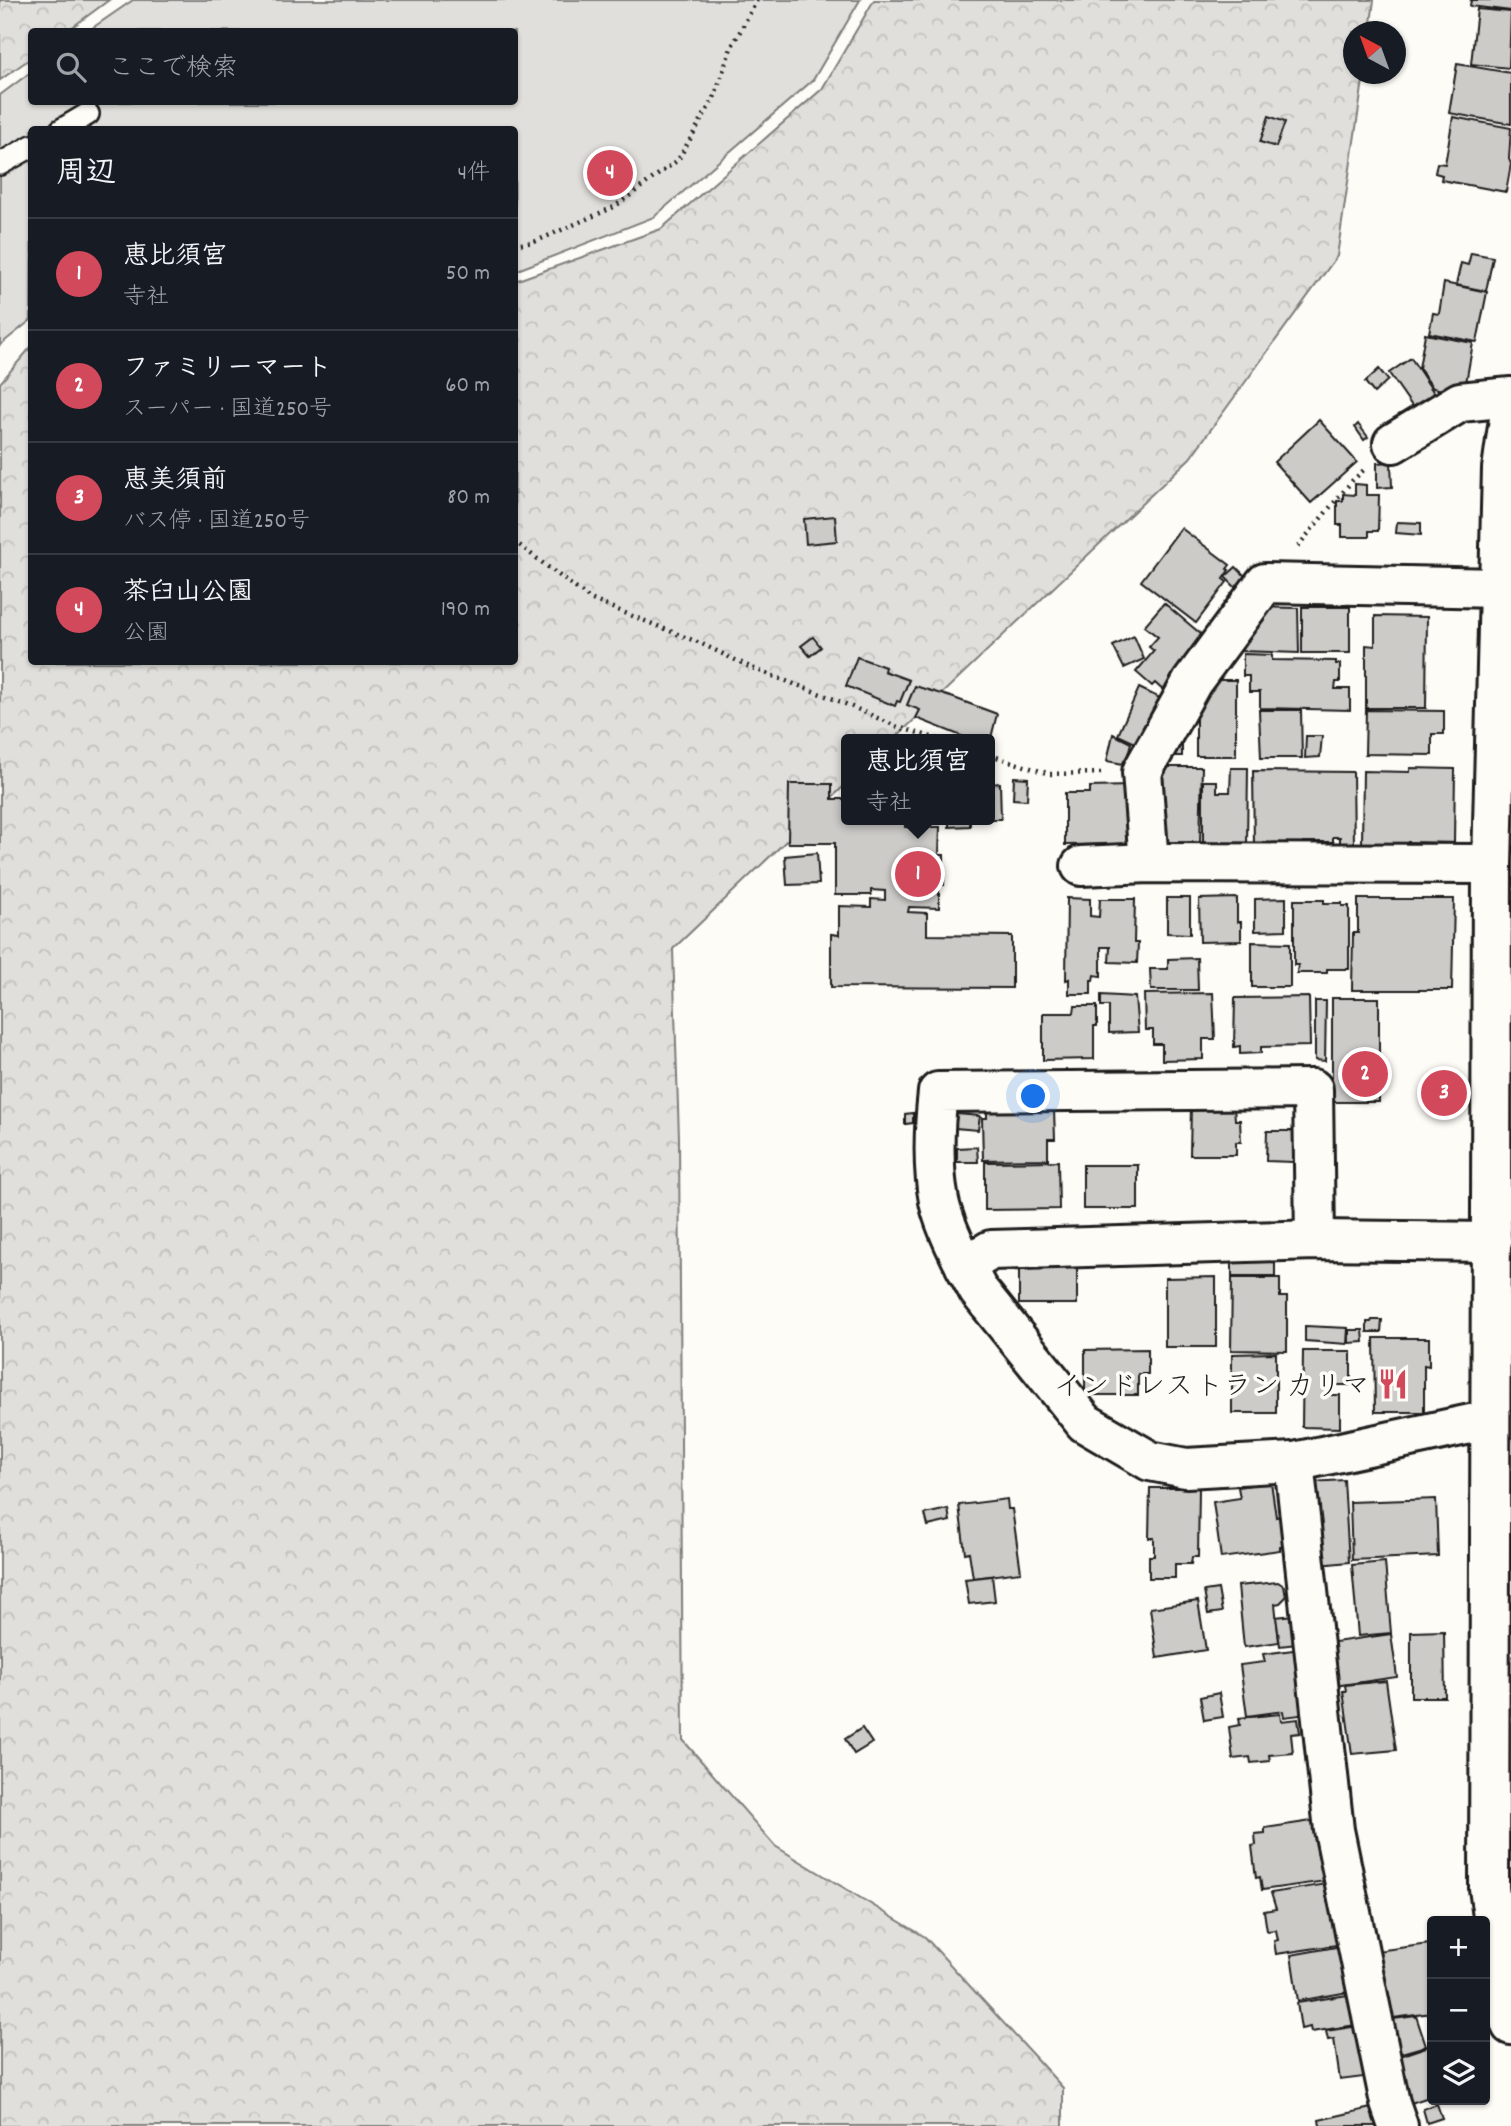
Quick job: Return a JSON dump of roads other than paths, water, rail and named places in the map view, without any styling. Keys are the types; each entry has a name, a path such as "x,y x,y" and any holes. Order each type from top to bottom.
{"main road":[{"path":"1393,443 1460,402 1511,397"},
{"path":"1511,405 1502,469 1492,864 1489,1420 1489,1888 1506,2010 1511,2025"},
{"path":"1149,863 1142,772 1192,682 1265,583 1499,588"},
{"path":"1081,866 1149,863 1492,864"},
{"path":"1315,1240 1313,1088 938,1093 933,1131 939,1202 965,1266 978,1290 1085,1423 1150,1461 1186,1468 1294,1462 1489,1420"},
{"path":"965,1266 991,1250 1315,1240 1492,1242"},
{"path":"1294,1462 1334,1830 1390,2103 1398,2126"}],"lane":[{"path":"68,126 88,114"},
{"path":"0,164 28,148"}],"place":[{"name":"茶臼山公園","path":"610,173"},
{"name":"恵比須宮","path":"918,874"},
{"name":"ファミリーマート","path":"1365,1074"},
{"name":"恵美須前","path":"1444,1093"},
{"name":"インドレストラン カリマ","path":"1393,1384"}]}
